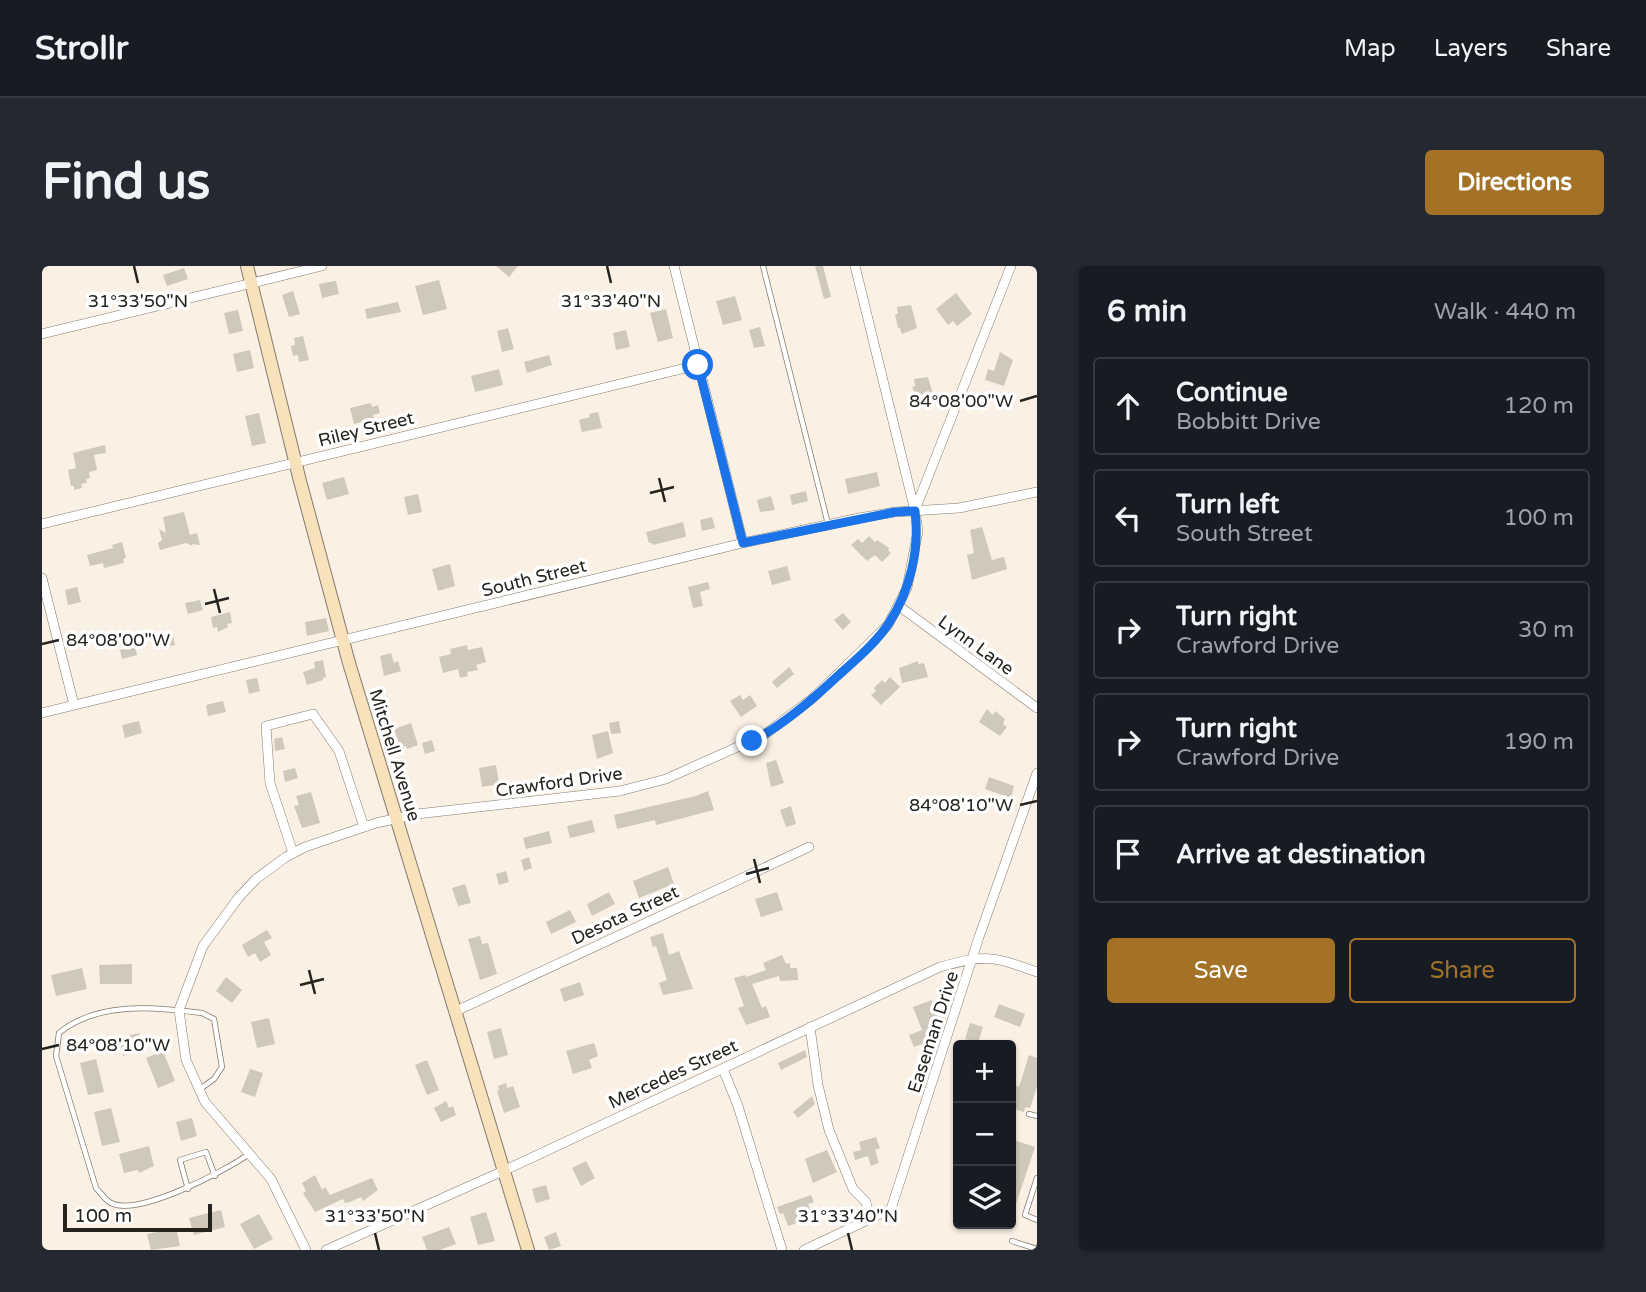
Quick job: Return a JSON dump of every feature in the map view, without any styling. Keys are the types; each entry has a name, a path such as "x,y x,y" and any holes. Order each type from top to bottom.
{"street":[{"name":"Mitchell Avenue","path":"247,266 343,640 528,1250"},
{"path":"42,334 322,266"},
{"path":"674,266 743,543"},
{"name":"Crawford Drive","path":"306,1250 279,1193 213,1111 199,1090 186,1060 179,1010 203,946 217,924 256,878 293,853 365,827 417,814 620,791 666,779 717,758 765,735 813,698 888,625 907,588 918,531 855,266"},
{"path":"915,511 1011,266"},
{"name":"Riley Street","path":"42,524 698,365"},
{"name":"South Street","path":"42,713 743,543 895,512 959,508 1037,492"},
{"path":"42,578 74,705"},
{"name":"Lynn Lane","path":"898,606 1037,708"},
{"path":"293,853 270,783 266,726 313,714 339,751 365,827"},
{"name":"Easeman Drive","path":"804,1250 891,1209 1036,777"},
{"name":"Desota Street","path":"454,1012 809,847"},
{"name":"Mercedes Street","path":"326,1250 503,1171 940,967 974,957 996,959 1037,972"},
{"path":"810,1027 818,1085 829,1129 853,1189 866,1202 869,1219"},
{"path":"723,1069 738,1106 782,1250"}],"lane":[{"path":"763,266 828,525"},
{"path":"199,1090 214,1079 222,1067 214,1019 202,1013 118,1008 74,1021 59,1033 56,1056 96,1188 111,1203 127,1207 188,1189 250,1154"},
{"path":"1029,1114 1037,1116"},
{"path":"188,1189 180,1160 206,1152 215,1176"},
{"path":"1037,1178 1025,1215 1037,1220"},
{"path":"1012,1241 1037,1249"}],"building":[{"path":"496,266 518,266 509,277"},
{"path":"815,266 823,266 831,297 824,299"},
{"path":"184,268 188,279 167,286 163,275"},
{"path":"439,280 447,309 423,315 415,286"},
{"path":"336,281 339,294 322,298 319,284"},
{"path":"293,291 300,314 289,317 282,295"},
{"path":"956,293 972,314 957,326 953,321 948,325 936,309"},
{"path":"735,296 742,320 723,325 716,301"},
{"path":"398,302 401,312 367,319 365,309"},
{"path":"911,305 917,328 902,334 895,314 898,314 897,307"},
{"path":"666,309 673,338 658,342 650,313"},
{"path":"238,310 243,331 229,334 224,313"},
{"path":"760,327 765,346 754,348 749,330"},
{"path":"508,328 514,349 502,352 497,331"},
{"path":"626,330 630,347 616,350 613,333"},
{"path":"303,336 309,360 299,362 298,355 293,356 291,346 295,345 294,338"},
{"path":"250,350 254,368 237,372 233,354"},
{"path":"1000,352 1013,360 1004,386 985,380 988,369 994,371"},
{"path":"549,355 552,365 527,373 524,362"},
{"path":"499,369 503,385 475,392 471,376"},
{"path":"928,377 935,401 920,405 912,387 915,386 914,379"},
{"path":"371,403 372,407 378,405 380,413 373,415 374,419 354,424 350,408"},
{"path":"598,412 602,428 582,432 579,420"},
{"path":"259,413 266,443 252,446 245,416"},
{"path":"105,445 106,453 94,455 97,470 89,472 90,478 86,479 87,483 81,484 82,488 74,490 68,470 76,468 73,453"},
{"path":"877,472 880,486 848,494 845,479"},
{"path":"344,477 349,494 327,500 322,483"},
{"path":"806,491 808,501 792,505 790,495"},
{"path":"418,494 422,512 408,515 404,497"},
{"path":"771,496 775,510 760,512 757,500"},
{"path":"184,512 190,535 197,533 200,545 186,543 160,550 158,543 162,540 159,529 166,533 163,517"},
{"path":"712,517 715,528 702,531 700,520"},
{"path":"683,522 685,537 653,545 649,543 646,532"},
{"path":"982,527 992,560 1004,557 1007,569 972,580 967,555 974,553 970,530"},
{"path":"869,536 889,548 891,553 882,562 875,555 867,561 851,545 858,539 862,543"},
{"path":"122,542 126,558 123,559 124,563 104,568 103,563 90,566 87,555 113,548 112,545"},
{"path":"450,564 455,586 438,591 432,569"},
{"path":"787,566 791,580 772,585 768,571"},
{"path":"708,582 710,589 700,592 703,606 693,608 688,587"},
{"path":"77,587 81,602 68,605 65,590"},
{"path":"200,600 203,610 188,614 185,603"},
{"path":"230,612 232,623 227,624 228,627 218,632 217,627 213,628 211,617"},
{"path":"843,613 851,622 843,630 834,620"},
{"path":"326,618 329,631 307,636 305,622"},
{"path":"172,632 175,645 160,648 157,636"},
{"path":"467,645 468,650 482,647 486,662 476,665 478,670 467,672 468,676 460,678 458,669 443,673 439,657 451,654 450,649"},
{"path":"135,647 137,655 122,659 120,650"},
{"path":"391,653 394,663 398,661 401,671 384,676 380,656"},
{"path":"323,660 326,677 307,685 303,672 315,668 314,662"},
{"path":"918,661 918,664 924,663 928,677 902,683 899,668"},
{"path":"789,667 794,674 777,688 772,682"},
{"path":"890,677 900,687 881,705 871,695 882,680 885,683"},
{"path":"257,678 260,691 249,694 246,680"},
{"path":"740,695 743,700 750,695 757,706 741,717 730,701"},
{"path":"223,701 226,712 208,716 206,705"},
{"path":"987,709 993,715 995,711 1005,719 1003,724 1007,727 1000,736 979,722"},
{"path":"139,721 142,733 125,738 122,725"},
{"path":"619,721 621,733 611,734 609,723"},
{"path":"411,723 418,745 407,749 406,746 400,748 394,729"},
{"path":"608,731 613,753 597,759 592,735"},
{"path":"282,737 285,749 275,751 274,739"},
{"path":"432,740 435,751 425,754 422,743"},
{"path":"776,760 784,783 771,787 766,763"},
{"path":"496,765 499,784 482,787 479,768"},
{"path":"295,768 298,778 285,782 283,771"},
{"path":"989,777 1014,786 1011,798 985,789"},
{"path":"708,791 714,810 656,825 655,820 617,829 614,815"},
{"path":"311,792 320,823 302,828 294,806 299,805 296,796"},
{"path":"791,806 796,824 786,827 780,810"},
{"path":"592,820 595,832 570,838 567,826"},
{"path":"549,831 552,843 526,849 523,838"},
{"path":"529,857 532,868 524,871 521,860"},
{"path":"668,867 674,884 639,898 633,881"},
{"path":"506,871 509,882 499,885 496,874"},
{"path":"465,884 471,903 458,906 452,888"},
{"path":"609,892 615,904 592,916 587,904"},
{"path":"777,892 783,910 761,917 755,899"},
{"path":"570,910 576,922 551,934 546,922"},
{"path":"267,930 272,938 264,942 271,955 260,962 255,953 248,957 242,945"},
{"path":"663,933 669,955 679,951 693,989 663,995 659,983 667,980 656,946 653,947 650,937"},
{"path":"480,936 482,944 488,943 497,974 480,980 468,939"},
{"path":"782,955 786,964 790,963 790,968 797,968 798,980 780,981 779,976 752,984 762,1008 766,1006 770,1017 746,1025 738,1008 744,1006 734,978 766,970 763,963"},
{"path":"132,964 132,984 100,984 99,965"},
{"path":"82,968 87,989 56,996 51,975"},
{"path":"226,977 242,990 232,1003 216,991"},
{"path":"580,982 584,995 564,1002 560,989"},
{"path":"932,1000 938,1016 947,1014 939,1038 914,1047 909,1035 922,1030 913,1007"},
{"path":"999,1004 1025,1014 1020,1027 994,1017"},
{"path":"269,1018 275,1044 257,1048 251,1022"},
{"path":"970,1023 983,1027 979,1040 965,1039"},
{"path":"501,1028 508,1055 494,1059 487,1032"},
{"path":"139,1033 143,1051 123,1056 118,1038"},
{"path":"594,1043 598,1056 589,1060 592,1068 573,1074 566,1051"},
{"path":"805,1050 807,1057 781,1070 778,1063"},
{"path":"163,1051 175,1081 158,1088 146,1058"},
{"path":"1029,1055 1037,1058 1037,1087 1030,1108 1025,1107 1024,1112 1016,1110 1016,1086 1019,1087"},
{"path":"96,1059 104,1092 88,1095 80,1063"},
{"path":"427,1060 439,1090 427,1095 415,1065"},
{"path":"250,1069 263,1073 255,1097 241,1092"},
{"path":"506,1083 507,1088 513,1086 520,1107 504,1113 497,1091 498,1086"},
{"path":"812,1096 815,1104 798,1118 793,1112"},
{"path":"446,1101 449,1108 453,1106 456,1115 441,1122 434,1108"},
{"path":"111,1108 120,1142 102,1146 94,1112"},
{"path":"192,1118 197,1136 181,1141 176,1122"},
{"path":"876,1137 880,1148 875,1150 879,1163 871,1166 868,1156 855,1160 853,1152 861,1150 859,1142"},
{"path":"1016,1141 1035,1147 1016,1204"},
{"path":"149,1146 154,1166 139,1173 138,1170 124,1173 119,1154"},
{"path":"827,1150 837,1172 813,1183 805,1159"},
{"path":"586,1161 595,1178 581,1186 572,1168"},
{"path":"315,1175 322,1190 325,1187 330,1195 372,1178 378,1190 363,1201 361,1197 345,1203 343,1199 315,1212 303,1193 306,1191 302,1183"},
{"path":"546,1185 550,1199 536,1203 532,1189"},
{"path":"811,1195 814,1202 808,1204 813,1218 788,1226 783,1213 780,1214 777,1207"},
{"path":"221,1210 225,1227 194,1235 189,1218"},
{"path":"486,1212 495,1241 478,1245 470,1217"},
{"path":"259,1214 273,1239 254,1249 240,1224"},
{"path":"449,1227 456,1244 440,1250 427,1250 422,1237"},
{"path":"176,1228 180,1246 151,1250 147,1234"},
{"path":"556,1232 561,1246 549,1250 544,1237"}],"route":[{"path":"698,365 743,543 895,512 915,511 918,531 907,588 888,625 813,698 765,735 752,741"}]}
